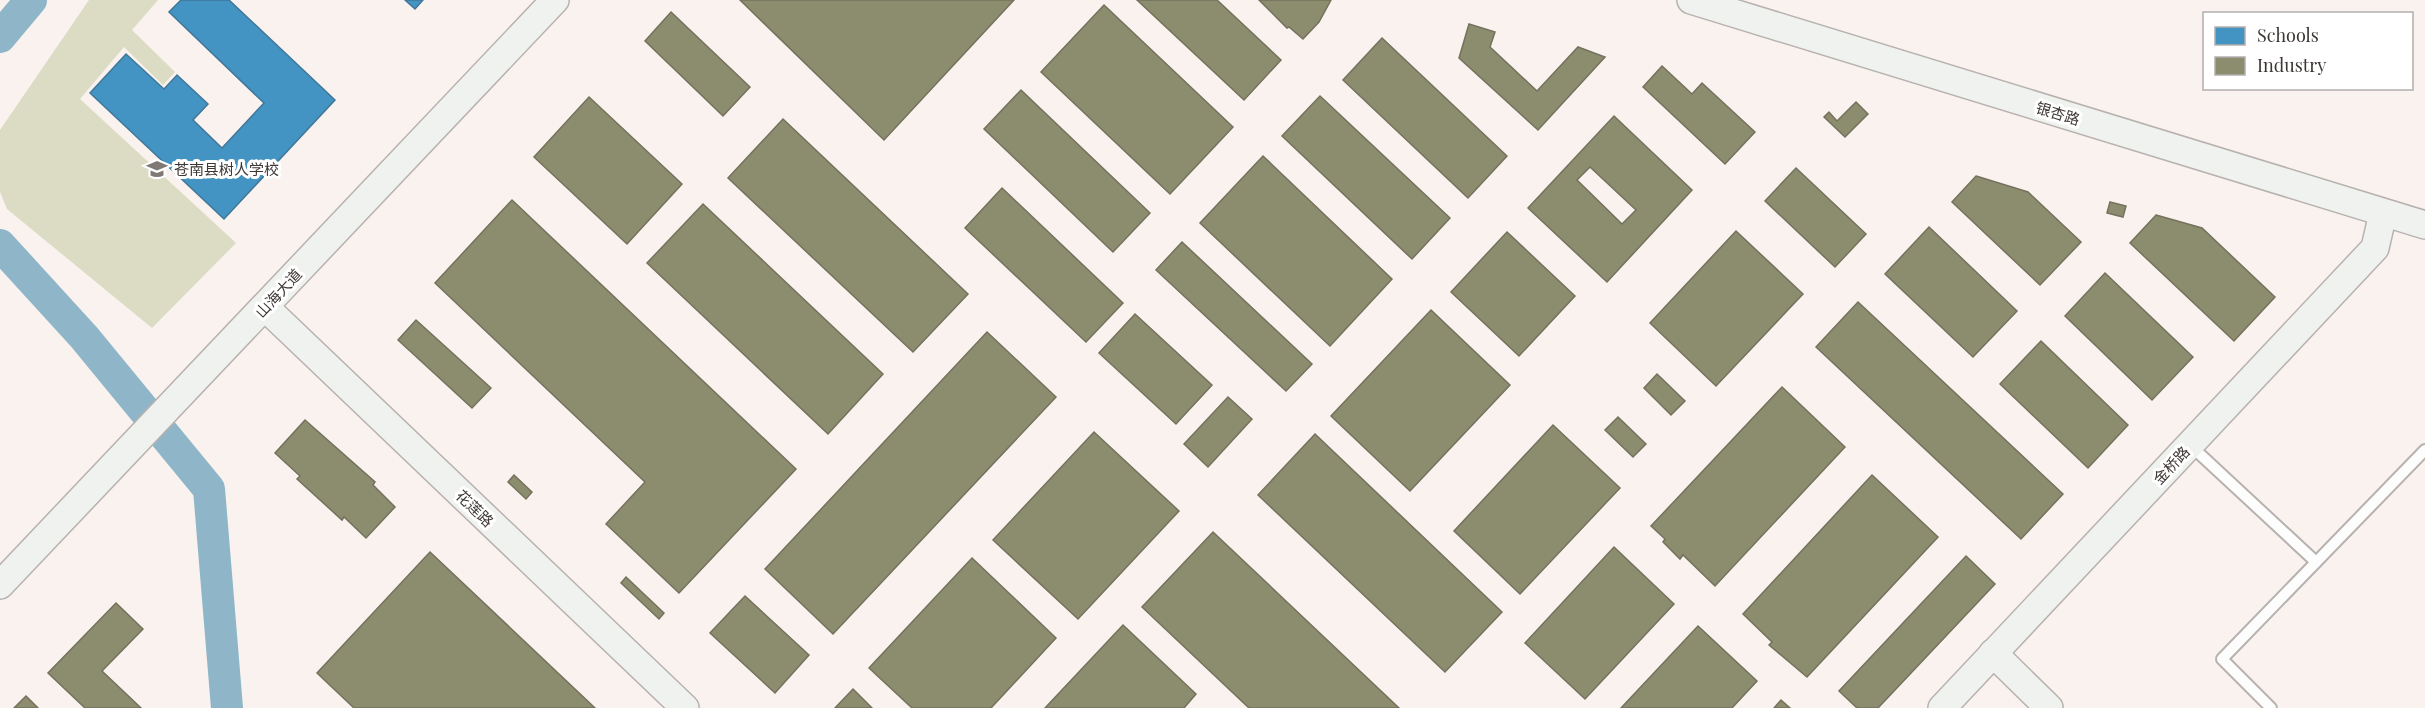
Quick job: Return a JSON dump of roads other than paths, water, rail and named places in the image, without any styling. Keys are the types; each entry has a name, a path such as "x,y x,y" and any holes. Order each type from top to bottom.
{"street":[{"name":"山海大道","path":"0,585 555,0"},
{"name":"银杏路","path":"1691,0 2425,225"},
{"name":"金桥路","path":"1942,708 2375,248 2383,213"},
{"name":"花莲路","path":"265,307 685,708"},
{"path":"1993,653 2049,708"}],"lane":[{"path":"2190,445 2316,562"},
{"path":"2271,708 2222,660 2425,450"}],"waterway":[{"path":"0,37 31,0"},
{"path":"0,245 84,337 209,489 227,708"}],"place":[{"name":"苍南县树人学校","path":"157,169"}]}
